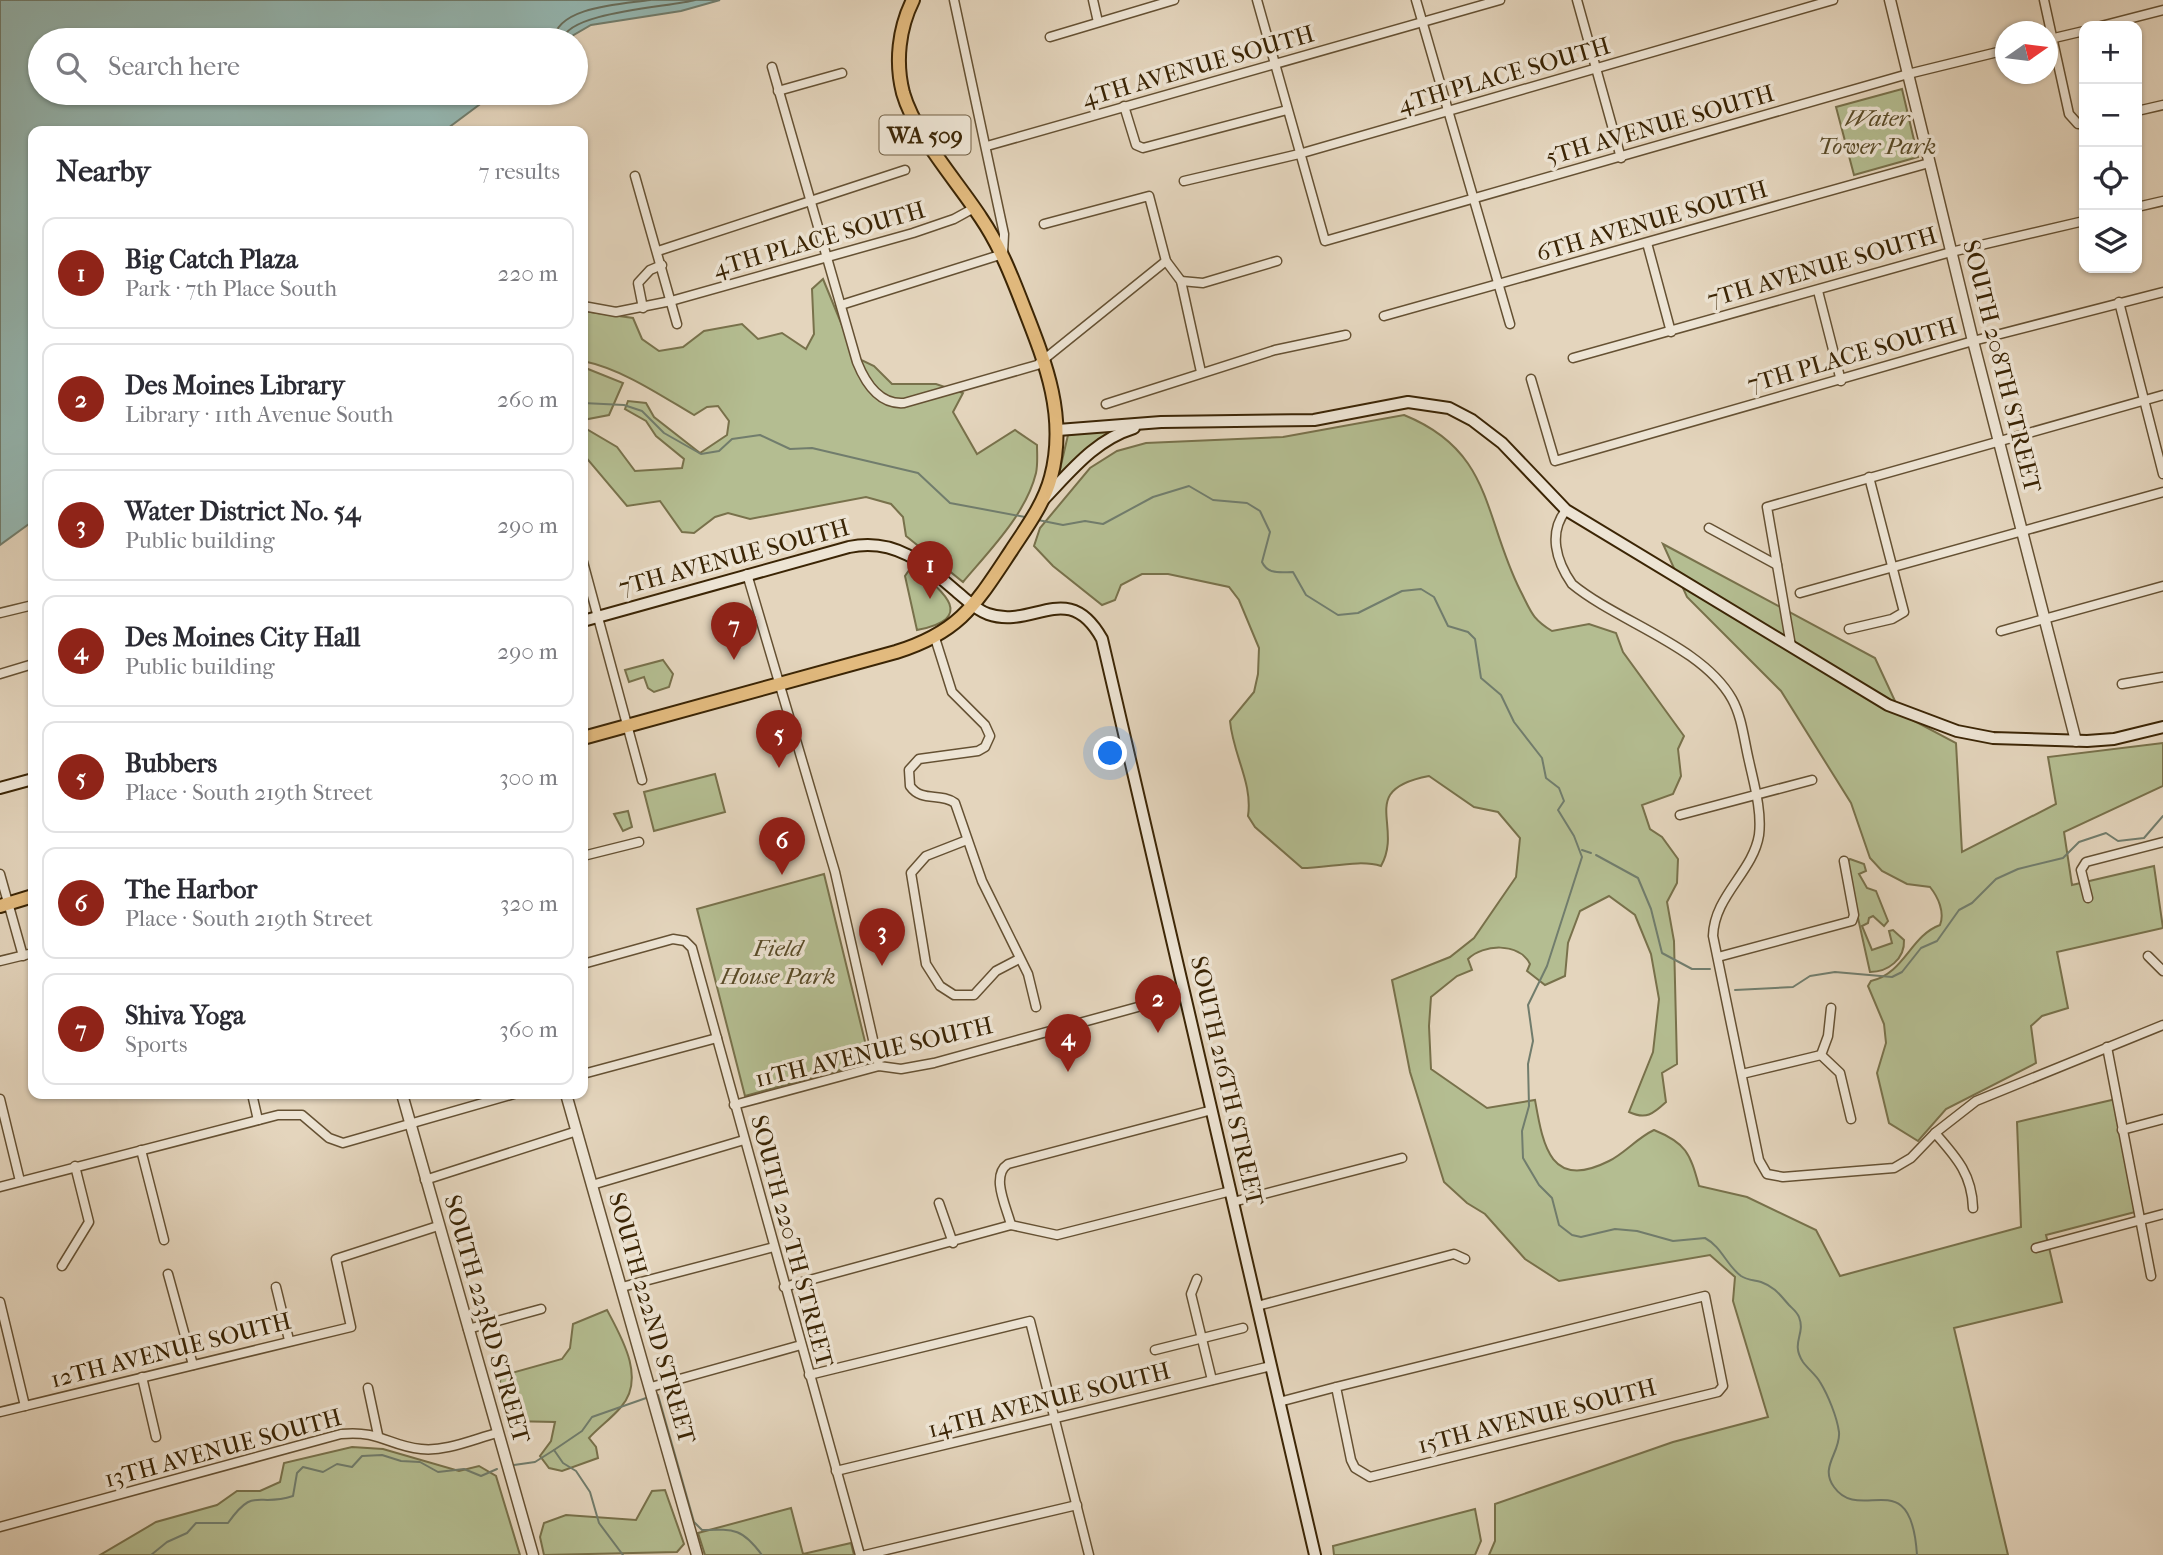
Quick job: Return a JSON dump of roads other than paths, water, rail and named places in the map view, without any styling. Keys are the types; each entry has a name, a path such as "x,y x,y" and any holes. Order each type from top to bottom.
{"main road":[{"name":"WA 509","path":"588,737 777,682 896,652 935,638 957,623 973,606 1042,501 1051,478 1058,430 1054,394 1044,359 1003,254 920,127 903,91 899,56 901,31 913,0"},
{"path":"1058,430 1160,422 1314,420 1389,404 1433,404 1449,408 1488,431 1566,510 1888,705 1957,731 1993,738 2077,741 2114,739 2163,727"},
{"path":"1042,501 1078,462 1108,439 1131,429 1160,422"},
{"name":"7TH AVENUE SOUTH","path":"588,619 862,544 898,549 917,559 973,606"},
{"name":"SOUTH 216TH STREET","path":"973,606 992,615 1010,618 1060,607 1087,620 1099,634 1105,649 1315,1555"},
{"path":"0,788 28,780"},
{"path":"4,905 28,898"}],"street":[{"path":"841,305 1003,254 1004,234 954,0"},
{"path":"1093,0 1098,22"},
{"path":"1050,37 1174,0"},
{"path":"1257,0 1299,154"},
{"path":"1416,0 1510,324"},
{"name":"4TH AVENUE SOUTH","path":"987,146 1500,0"},
{"path":"1577,0 1621,158"},
{"name":"4TH PLACE SOUTH","path":"1184,181 1299,154 1833,0"},
{"name":"SOUTH 208TH STREET","path":"1890,0 1973,341 2077,741"},
{"path":"2044,0 2047,21"},
{"path":"2120,21 2163,10"},
{"path":"2058,37 2079,32"},
{"name":"5TH AVENUE SOUTH","path":"1299,154 1325,241 1908,74 1995,53"},
{"path":"772,67 863,376 889,402 904,403 961,385 1031,368 1166,261"},
{"path":"2058,71 2069,114 2079,124"},
{"path":"778,91 842,73"},
{"path":"2142,110 2163,105"},
{"path":"1124,106 1136,145 1143,148 1153,148 1287,110"},
{"name":"6TH AVENUE SOUTH","path":"1384,316 1929,163"},
{"path":"659,251 905,170"},
{"path":"635,176 659,251 677,324"},
{"path":"1044,224 1149,196 1166,261 1181,281 1201,372"},
{"path":"2142,206 2163,201"},
{"name":"4TH PLACE SOUTH","path":"588,307 615,312 671,301 914,233 954,219 974,208"},
{"name":"7TH AVENUE SOUTH","path":"1573,358 1951,252 2079,221"},
{"path":"1647,243 1671,332"},
{"path":"1181,281 1203,283 1277,261"},
{"path":"643,308 638,283 650,270 662,265"},
{"path":"1818,291 1841,381"},
{"name":"7TH PLACE SOUTH","path":"1531,379 1555,461 1973,341 2163,292"},
{"path":"2119,302 2163,474"},
{"path":"1105,404 1285,347 1346,335"},
{"path":"1791,646 1767,507 1998,439 2163,395"},
{"path":"1849,628 1892,619 1904,612 1869,477"},
{"path":"1800,593 2163,492"},
{"path":"1566,510 1555,528 1555,539 1561,564 1572,584 1697,663 1731,697 1738,712 1760,822 1755,850 1716,915 1713,936 1759,1160 1767,1174 1783,1177 1894,1168 1911,1158 1955,1115 1995,1091 2163,1025"},
{"path":"1709,528 1777,565"},
{"path":"747,574 835,872 879,1066"},
{"path":"588,579 642,780"},
{"path":"2001,631 2163,586"},
{"path":"0,613 28,606"},
{"path":"935,638 952,692 985,725 990,736 985,747 978,751 919,759 912,765 908,779 918,795 947,798 955,803 967,840 1028,974 1036,1007"},
{"path":"0,674 28,666"},
{"path":"2122,684 2163,677"},
{"path":"1680,815 1812,780"},
{"path":"967,840 926,856 911,873 926,964 940,986 954,995 969,996 979,992 996,971 1019,959"},
{"path":"588,855 639,842"},
{"path":"2088,898 2081,870 2085,862 2163,842"},
{"path":"1718,957 1852,921 1844,861"},
{"path":"0,874 4,905 23,956"},
{"name":"SOUTH 220TH STREET","path":"588,963 666,940 685,940 694,952 734,1105 862,1555"},
{"path":"0,961 28,954"},
{"path":"2148,956 2163,971"},
{"name":"11TH AVENUE SOUTH","path":"734,1105 879,1066 901,1069 934,1063 1185,994"},
{"path":"1821,1055 1828,1036 1830,1008"},
{"path":"588,1073 717,1038"},
{"path":"2107,1047 2151,1276"},
{"path":"1742,1074 1821,1055"},
{"path":"1821,1055 1840,1073 1851,1119"},
{"path":"0,1099 20,1181"},
{"path":"253,1099 258,1120"},
{"name":"SOUTH 223RD STREET","path":"403,1099 533,1555"},
{"path":"0,1187 258,1120 302,1115 339,1143 497,1099"},
{"name":"SOUTH 222ND STREET","path":"567,1099 651,1387 696,1555"},
{"path":"1011,1225 999,1179 1002,1168 1008,1164 1212,1110"},
{"path":"2122,1130 2163,1119"},
{"path":"425,1180 577,1131"},
{"path":"1935,1133 1966,1171 1973,1208"},
{"path":"592,1185 744,1140"},
{"path":"141,1150 164,1240"},
{"path":"785,1287 1011,1225 1057,1235 1402,1158"},
{"path":"62,1266 89,1222 75,1166"},
{"path":"939,1203 953,1242"},
{"path":"2036,1248 2163,1214"},
{"name":"12TH AVENUE SOUTH","path":"0,1412 351,1327 336,1259 438,1226"},
{"path":"622,1287 774,1247"},
{"path":"1258,1306 1454,1254 1465,1258"},
{"path":"168,1274 193,1365"},
{"path":"1197,1279 1191,1294 1212,1380"},
{"path":"276,1287 289,1340"},
{"name":"15TH AVENUE SOUTH","path":"1705,1296 1723,1380 1722,1389 1377,1476 1362,1474 1351,1460 1336,1387 1705,1296"},
{"path":"0,1302 25,1406"},
{"path":"468,1329 541,1309"},
{"path":"809,1374 1030,1321 1089,1555"},
{"path":"1155,1350 1242,1328"},
{"path":"651,1387 801,1345"},
{"name":"14TH AVENUE SOUTH","path":"836,1471 1271,1366"},
{"path":"142,1377 156,1437"},
{"path":"1279,1402 1336,1387"},
{"path":"368,1388 377,1435"},
{"name":"13TH AVENUE SOUTH","path":"0,1527 341,1434 377,1435 422,1450 442,1448 497,1433"},
{"path":"862,1555 1077,1505"}],"water":[{"path":"0,0 720,0 681,11 586,28 28,28 28,105 479,105 451,126 28,126 28,525 0,545"}],"waterway":[{"path":"588,403 624,405 642,411 664,433 701,454 719,451 732,439 760,435 790,449 812,448 918,473 950,503 1025,517"},
{"path":"1038,520 1063,525 1085,521 1103,524 1153,497 1189,486 1213,500 1247,503 1260,511 1270,532 1262,562 1275,572 1293,572 1306,595 1338,615 1358,613 1402,591 1421,589 1434,597 1448,626 1468,632 1475,639 1481,678 1501,695 1514,722 1542,758 1546,778 1559,788 1564,801 1558,810 1574,836 1582,857 1547,966 1528,1005 1533,1041 1528,1064 1529,1106 1522,1131 1523,1158 1539,1185 1552,1198 1559,1225 1572,1235 1581,1237 1615,1229 1637,1231 1673,1241 1705,1238 1716,1246 1741,1276 1766,1284 1780,1295 1799,1317 1799,1355 1823,1387 1836,1420 1839,1439 1830,1466 1830,1480 1845,1497 1895,1502 1905,1510 1913,1527 1917,1555"},
{"path":"1735,990 1793,987 1810,976 1835,972 1892,977 1902,972 1921,948 1937,941 1959,910 1972,903 1996,879 2018,869 2063,858 2079,842 2106,833 2118,841 2144,838 2163,816"},
{"path":"1582,850 1591,853"},
{"path":"1596,855 1638,878 1651,909 1662,953 1692,969 1710,969"},
{"path":"658,1395 694,1522 702,1530 730,1530 743,1535 762,1555"},
{"path":"554,1450 582,1431 592,1417 649,1397"},
{"path":"514,1465 535,1462 554,1450 563,1463 576,1471 590,1492 599,1523 623,1555"},
{"path":"151,1555 167,1542 187,1533 196,1523 228,1523 244,1504 251,1501 293,1496 297,1473 303,1467 323,1472 337,1464 352,1467 362,1456 382,1455 401,1461 420,1462 438,1472 464,1469 481,1476 497,1469"}],"place":[{"name":"Big Catch Plaza","path":"930,599"},
{"name":"Shiva Yoga","path":"734,660"},
{"name":"Bubbers","path":"779,768"},
{"name":"The Harbor","path":"782,875"},
{"name":"Water District No. 54","path":"882,966"},
{"name":"Des Moines Library","path":"1158,1033"},
{"name":"Des Moines City Hall","path":"1068,1072"}],"park label":[{"name":"Water Tower Park","path":"1877,132"},
{"name":"Field House Park","path":"778,962"}]}
